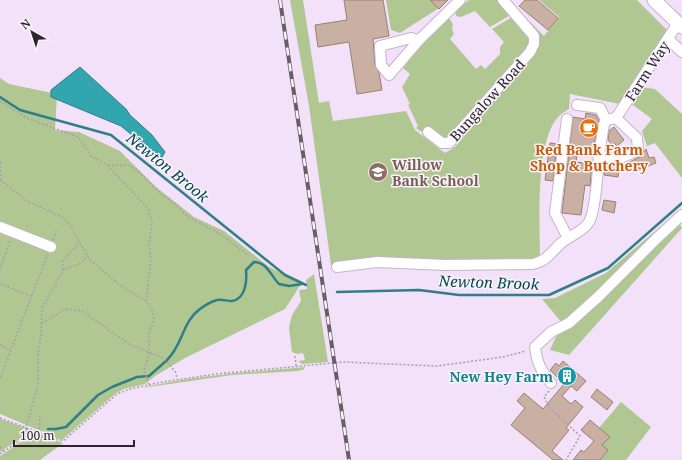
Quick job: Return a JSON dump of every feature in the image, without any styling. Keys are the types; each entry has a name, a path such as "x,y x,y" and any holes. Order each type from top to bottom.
{"main road":[{"path":"654,0 680,25"}],"street":[{"path":"419,40 460,0"},
{"name":"Bungalow Road","path":"428,132 442,144 449,143 530,52 534,44 534,36 503,0"},
{"name":"Farm Way","path":"337,267 377,262 445,265 533,264 546,259 568,238 590,221 597,187 599,154 604,124 611,119 668,39 680,25"},
{"path":"668,39 682,52"},
{"path":"577,105 600,108 611,119 637,138 638,150 612,160 605,159 599,154"},
{"path":"567,119 555,214 568,238"},
{"path":"551,383 537,363 535,347 551,332 569,323 598,297 682,215"},
{"path":"0,227 51,247"}],"path":[{"path":"0,101 27,118 78,137 91,156 108,165 150,212 152,221 149,244 151,258 146,301"},
{"path":"0,162 1,181 27,201 62,217 69,224 90,260 121,286 146,301 154,314 149,334 150,353 144,371 149,385"},
{"path":"108,165 128,165 138,171 160,194 177,206 188,217 219,233 248,256"},
{"path":"0,269 13,232"},
{"path":"26,438 26,427 38,384 38,354 42,323 42,308 64,270 63,261 79,243"},
{"path":"0,378 51,247"},
{"path":"64,270 81,263 87,255"},
{"path":"0,284 31,296"},
{"path":"42,323 66,308 82,311 129,344 165,359 176,373 177,379"},
{"path":"0,345 11,350"},
{"path":"0,418 63,441 117,394 130,389 177,379 296,366 358,362 437,366 503,357 535,347"},
{"path":"295,356 296,366"},
{"path":"551,383 554,386 544,397 549,407 580,436 571,454 566,460"},
{"path":"39,433 40,416"},
{"path":"0,454 26,438 34,431"},
{"path":"0,447 4,452"}],"green space":[{"path":"290,0 303,0 319,103 329,101 333,121 406,111 415,130 445,153 455,147 535,51 538,39 517,13 519,11 544,36 559,17 539,0 637,0 668,31 620,104 570,94 569,109 555,121 544,150 541,169 539,208 540,260 331,265 309,106"},
{"path":"386,0 430,0 439,8 400,33 391,30"},
{"path":"469,0 499,0 512,14 490,27 475,11 461,17 456,16 455,10"},
{"path":"514,16 529,36 528,46 521,60 497,94 447,149 416,128 418,126 408,105 410,104 402,87 410,74 403,68 407,63 406,62 445,17 448,17 453,24 452,29 454,34 450,39 476,69 481,65 485,69 500,54 500,47 504,42 492,29"},
{"path":"0,78 9,84 57,94 55,130 79,132 120,151 156,187 194,217 224,231 268,266 301,284 285,309 185,358 155,376 145,384 124,389 115,394 62,440 0,414"},
{"path":"640,87 655,89 682,114 682,178 655,143 647,146 642,131 652,119 629,102"},
{"path":"674,215 682,228 569,355 550,350 562,323 542,299 555,298 606,273"},
{"path":"314,274 328,362 302,364 298,361 305,360 303,353 297,354 292,352 289,328 292,315 301,301 299,290 307,289 306,280"},
{"path":"305,367 303,370 297,371 232,375 142,388 202,377"},
{"path":"621,402 651,427 626,460 600,460 608,450 602,445 609,437 599,428"},
{"path":"0,419 29,429 29,433 0,452"},
{"path":"34,433 39,433 63,443 40,460 0,460 0,456"}],"water":[{"path":"80,67 152,135 165,152 161,159 121,126 51,97 51,90"}],"building":[{"path":"344,0 383,0 389,36 373,39 375,65 379,72 382,90 357,94 349,42 318,47 315,25 347,20"},
{"path":"430,0 448,0 439,9"},
{"path":"525,0 537,0 558,18 548,30 519,6"},
{"path":"586,113 596,115 599,120 593,151 578,148 576,162 592,164 590,186 585,185 581,215 562,213 573,117 585,119"},
{"path":"614,127 624,140 617,146 614,143 612,145 608,140 609,131"},
{"path":"550,143 557,144 553,181 545,180"},
{"path":"646,149 649,158 654,157 656,163 632,172 628,163 641,156"},
{"path":"605,164 619,167 618,177 604,175"},
{"path":"604,200 616,202 614,213 602,210"},
{"path":"563,361 586,381 577,391 571,386 562,396 571,404 575,400 583,407 566,428 569,430 552,451 563,460 553,460 511,425 525,408 517,401 524,393 543,409 564,384 550,370 556,363 559,366"},
{"path":"597,389 613,402 607,410 591,397"},
{"path":"590,420 610,437 602,445 608,450 600,460 573,460 581,450 584,452 594,441 581,430"}],"waterway":[{"name":"Newton Brook","path":"0,97 20,110 111,135 285,275 306,285"},
{"name":"Newton Brook","path":"337,292 419,290 459,295 549,295 608,268 682,203"},
{"path":"167,360 176,348 194,314 208,304 217,300 232,301 237,300 240,297 246,284 246,270 254,262 262,264 266,267 279,284 289,286 302,284"},
{"path":"48,429 66,427 98,395 112,387 137,377 149,376 166,361"}],"railway":[{"path":"280,0 349,460"}],"place":[{"name":"Red Bank Farm Shop & Butchery","path":"589,128"},
{"name":"Willow Bank School","path":"378,172"},
{"name":"New Hey Farm","path":"567,376"}]}
